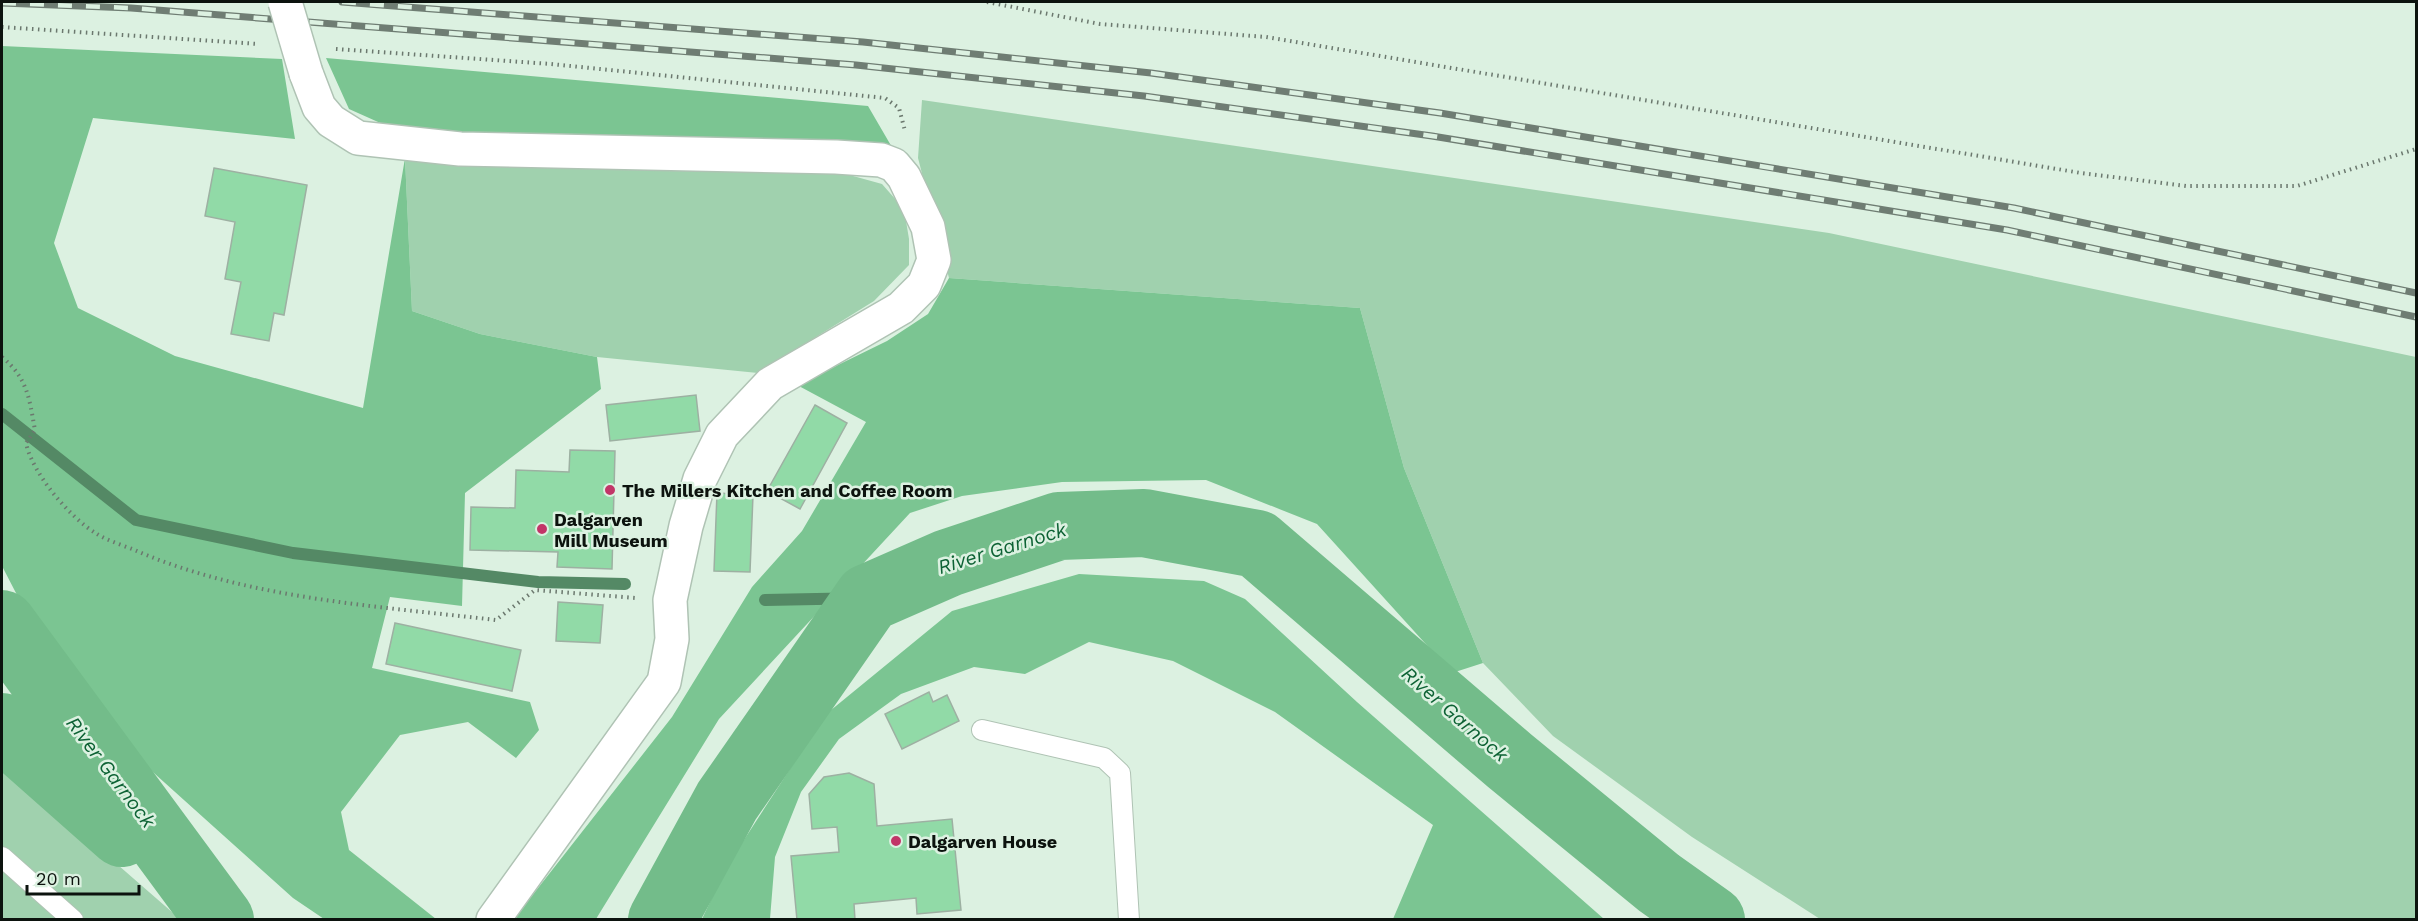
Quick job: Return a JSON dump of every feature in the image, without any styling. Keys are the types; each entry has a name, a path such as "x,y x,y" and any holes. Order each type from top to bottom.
{"street":[{"path":"285,2 315,61 318,107 331,121 358,138 460,149 836,156 881,160 894,165 904,177 928,227 934,260 924,285 901,308 770,384 722,435 700,479 670,600 672,639 664,682 493,920"}],"lane":[{"path":"982,730 1104,758 1120,773 1129,920"},
{"path":"2,857 73,920"}],"path":[{"path":"987,2 1100,24 1266,37 2081,173 2186,186 2297,186 2416,149"},
{"path":"2,27 264,45"},
{"path":"315,61 551,64 885,98 899,108 905,124 904,177"},
{"path":"2,357 18,370 29,397 35,430 26,443 30,459 54,494 96,534 188,570 290,595 496,620 535,590 670,600"}],"green space":[{"path":"2,46 282,59 295,139 93,118 54,243 78,308 175,356 363,408 405,158 412,311 480,334 597,357 601,389 465,493 462,606 390,597 372,668 530,702 539,730 516,758 468,722 400,735 341,812 349,850 436,919 324,919 293,898 145,765 17,595 2,566"},
{"path":"326,58 868,106 893,149 464,137 396,130 349,109"},
{"path":"922,100 1829,233 2416,357 2416,919 1820,919 1692,837 1553,736 1483,663 1404,468 1360,308 949,278 918,158"},
{"path":"405,158 835,171 882,184 904,209 909,239 909,265 874,301 758,373 597,357 480,334 412,311"},
{"path":"949,278 1360,308 1404,468 1483,663 1452,673 1317,524 1206,480 1062,482 962,496 910,513 719,719 596,919 513,920 672,717 752,587 802,531 866,422 797,385 887,341 928,314"},
{"path":"1079,574 1204,581 1245,599 1357,702 1604,919 1393,919 1433,825 1275,712 1173,661 1089,642 1025,674 974,667 901,694 839,739 801,792 775,857 770,919 702,919 727,866 825,715 952,611"},
{"path":"2,764 180,919 2,919"}],"building":[{"path":"214,168 307,185 284,315 274,313 269,341 231,334 241,282 225,279 235,222 205,216"},
{"path":"696,395 700,431 610,441 606,405"},
{"path":"815,405 847,423 800,509 767,491"},
{"name":"Dalgarven Mill Museum","path":"570,450 615,451 612,569 557,567 558,552 470,550 471,507 515,508 516,470 569,472"},
{"path":"717,493 753,495 750,572 714,571"},
{"path":"558,602 603,605 600,643 556,641"},
{"path":"395,623 521,650 512,691 386,664"},
{"path":"929,692 933,702 947,695 959,721 902,749 885,714"},
{"name":"Dalgarven House","path":"849,773 874,784 877,826 952,819 961,910 917,914 916,898 854,904 855,920 797,920 791,856 839,852 837,827 812,829 809,794 824,777"}],"waterway":[{"path":"2,414 136,520 293,553 538,582 625,584"},
{"name":"River Garnock","path":"662,920 727,801 868,598 948,563 1059,526 1144,523 1257,544 1510,761 1659,883 1711,920"},
{"path":"765,600 868,598"},
{"name":"River Garnock","path":"2,624 220,920"},
{"name":"River Garnock","path":"2,727 122,833"}],"railway":[{"path":"342,2 863,42 1151,73 1440,113 2014,208 2416,293"},
{"path":"2,3 131,8 856,65 1144,96 1432,136 2007,230 2416,317"}],"place":[{"name":"The Millers Kitchen and Coffee Room","path":"610,490"},
{"name":"Dalgarven Mill Museum","path":"542,529"},
{"name":"Dalgarven House","path":"896,841"}]}
